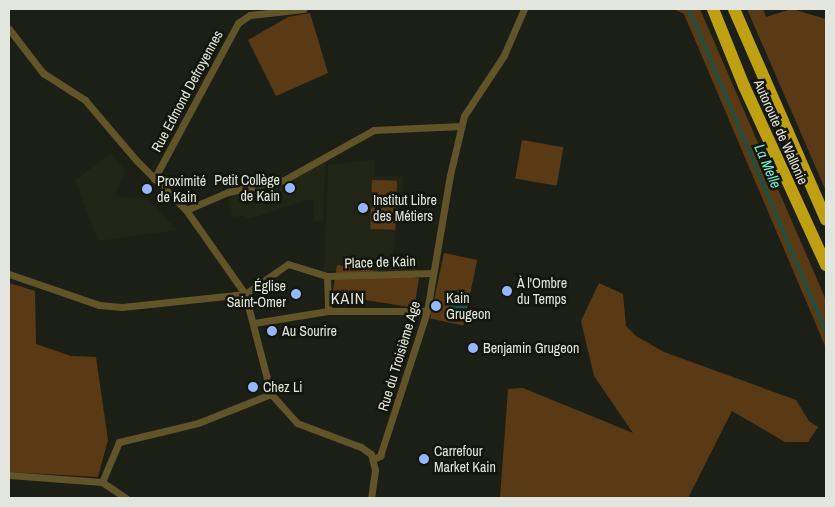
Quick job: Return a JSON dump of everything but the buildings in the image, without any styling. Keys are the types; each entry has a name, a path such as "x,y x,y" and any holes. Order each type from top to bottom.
{"highway":[{"name":"Autoroute de Wallonie","path":"713,9 752,104 826,265"},
{"name":"Autoroute de Wallonie","path":"734,9 826,220"}],"street":[{"name":"Rue Edmond Defroyennes","path":"154,179 238,23 250,15 304,9"},
{"name":"Rue du Troisième Age","path":"373,458 380,456 427,311 461,126 471,102 516,33 524,9"},
{"path":"9,29 43,73 85,100 154,179 186,210 245,294 272,394 296,423 361,447 373,458 371,498"},
{"path":"186,210 228,192 284,180 374,130 461,126"},
{"name":"Place de Kain","path":"245,294 288,264 325,275 433,273"},
{"path":"9,274 99,304 122,307 245,294"},
{"name":"Place de Kain","path":"325,275 328,311"},
{"path":"254,323 328,311 427,311"},
{"path":"102,482 119,442 198,423 272,394"},
{"path":"9,474 102,482 126,498"}],"shaded area":[{"path":"674,9 700,9 826,300 826,348 684,14"},
{"path":"747,9 763,9 766,17 792,9 826,19 826,191"},
{"path":"310,13 328,73 276,96 248,40 288,17"},
{"path":"522,140 563,147 557,186 515,178"},
{"path":"110,154 125,170 115,196 147,199 177,230 98,241 75,180"},
{"name":"Petit Collège de Kain","path":"326,157 323,222 314,221 314,203 311,199 249,219 242,215 233,218 227,194 284,182"},
{"name":"Institut Libre des Métiers","path":"375,159 375,176 404,176 392,260 420,260 417,271 324,271 328,165"},
{"path":"372,180 397,181 395,230 370,229"},
{"path":"444,253 477,260 463,326 430,319"},
{"path":"337,265 419,278 414,308 332,295"},
{"path":"9,283 35,291 36,344 71,356 96,357 108,440 98,477 9,472"},
{"path":"599,283 623,294 626,326 636,336 664,352 796,400 809,421 818,427 808,442 785,442 732,411 688,498 500,498 508,389 523,388 633,433 594,376 581,321"}],"water":[{"path":"450,295 467,302 464,317 445,302"}],"waterway":[{"name":"La Melle","path":"689,9 826,332"}],"place":[{"name":"Petit Collège de Kain","path":"290,188"},
{"name":"Proximité de Kain","path":"147,189"},
{"name":"Institut Libre des Métiers","path":"363,208"},
{"name":"À l'Ombre du Temps","path":"507,291"},
{"name":"Église Saint-Omer","path":"296,294"},
{"name":"Kain Grugeon","path":"436,306"},
{"name":"Au Sourire","path":"272,331"},
{"name":"Benjamin Grugeon","path":"473,348"},
{"name":"Chez Li","path":"253,387"},
{"name":"Carrefour Market Kain","path":"424,459"}],"district":[{"name":"KAIN","path":"348,298"}]}
